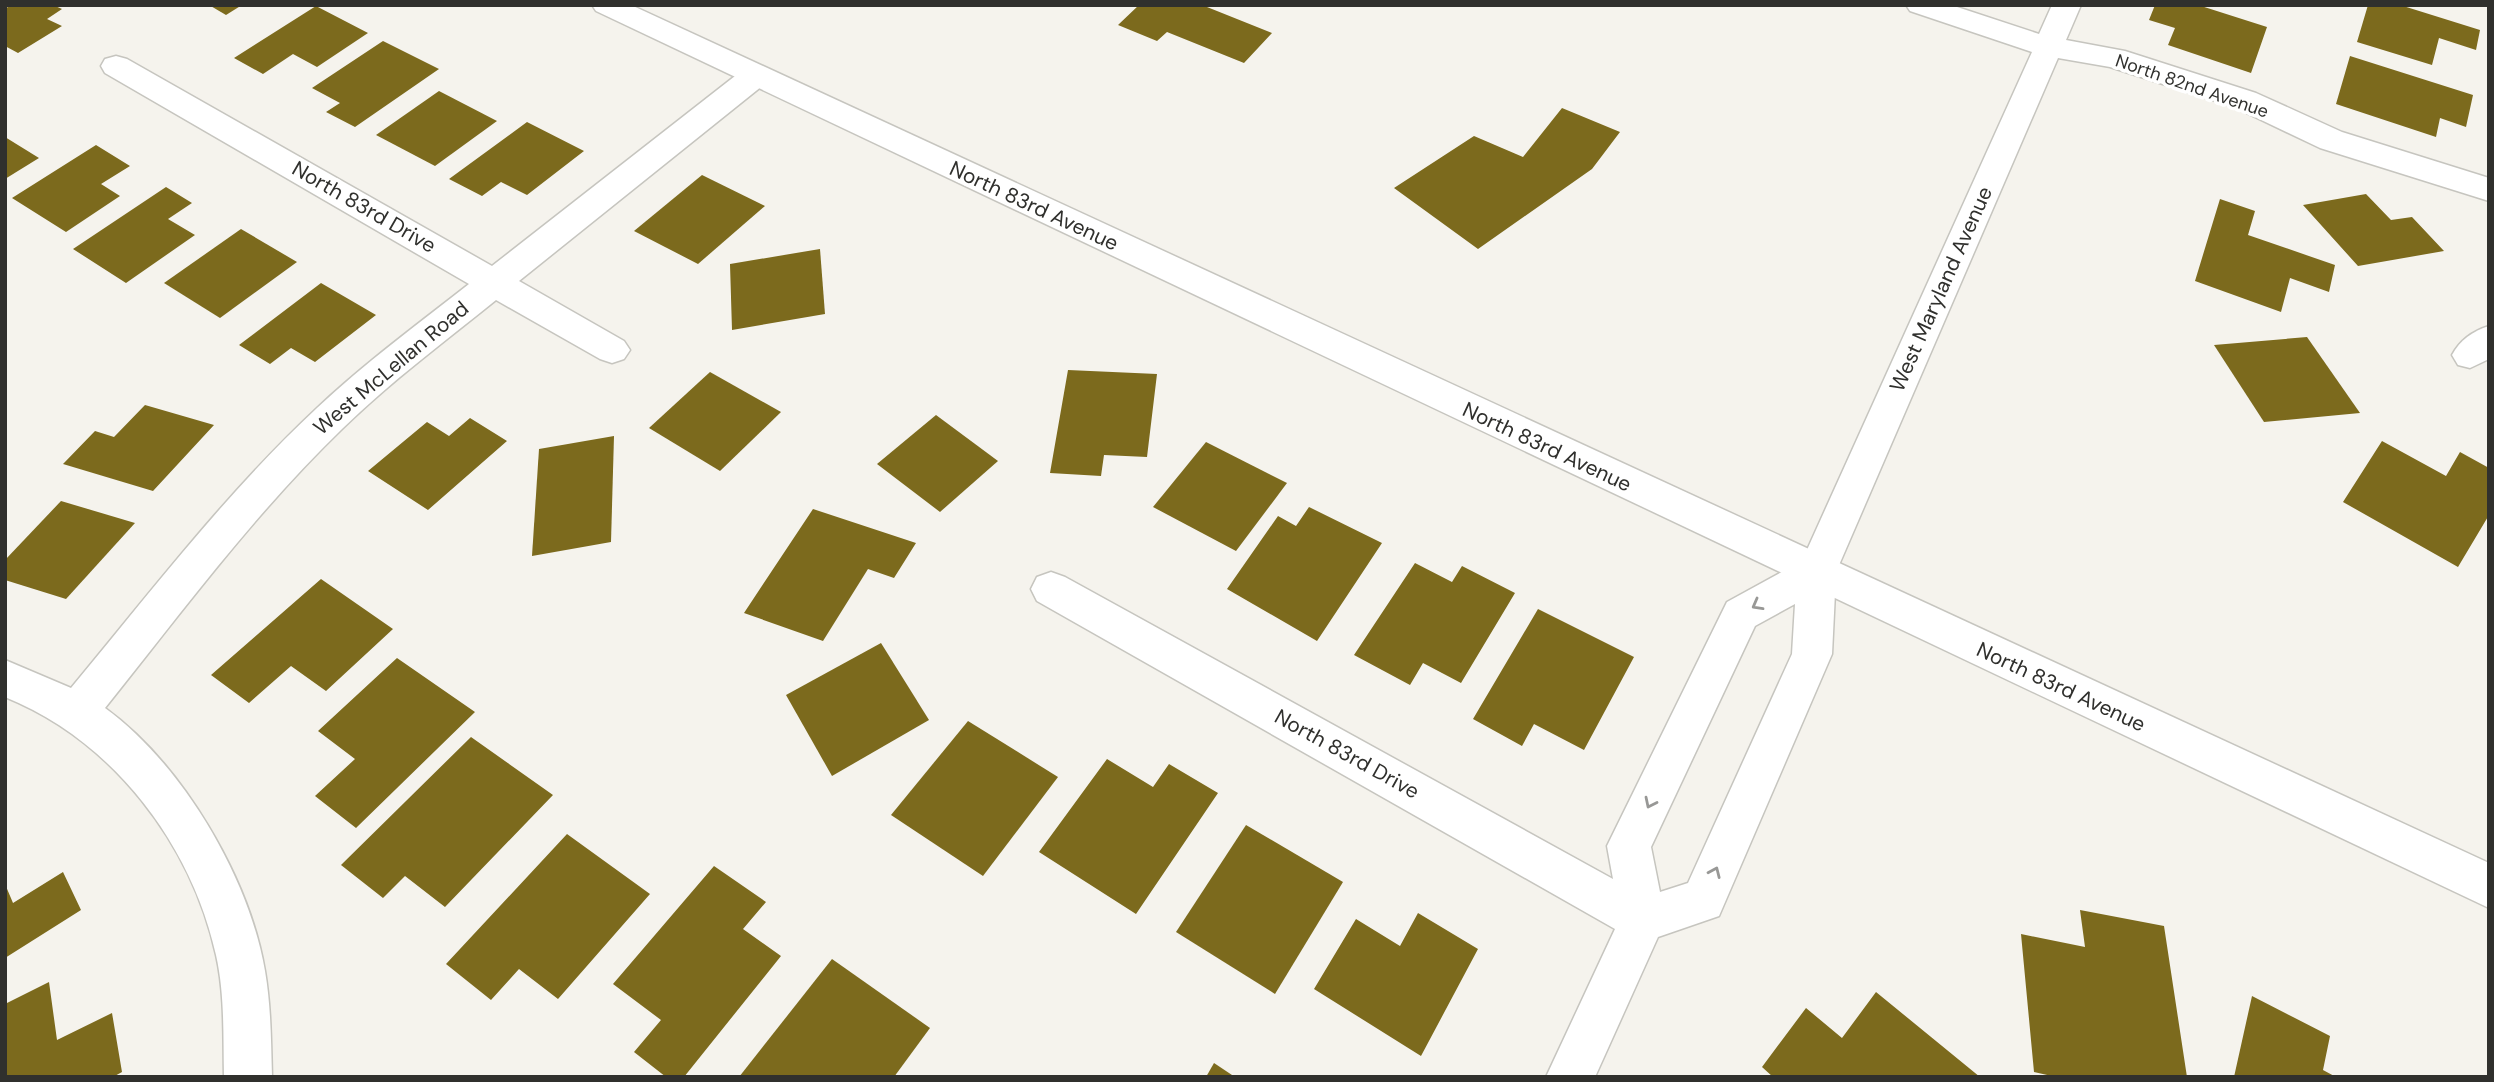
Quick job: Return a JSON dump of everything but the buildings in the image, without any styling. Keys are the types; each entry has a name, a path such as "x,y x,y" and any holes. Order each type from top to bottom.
{"street":[{"name":"North 82nd Avenue","path":"1920,5 2049,47 2121,87 2234,122 2331,140 2489,190"},
{"name":"West Maryland Avenue","path":"1643,920 1703,900 1812,654 1816,572 2067,5"},
{"name":"North 83rd Avenue","path":"610,6 2489,886"},
{"name":"North 83rd Drive","path":"116,66 612,349"},
{"name":"West McLellan Road","path":"77,712 275,471 325,420 369,382 755,76"},
{"path":"1570,1077 1643,920 1629,846 1741,614 1816,572"},
{"name":"North 83rd Drive","path":"1051,589 1643,920"},
{"path":"5,678 33,688 77,712 119,745 156,784 208,869 226,906 240,958 248,1077"}]}
